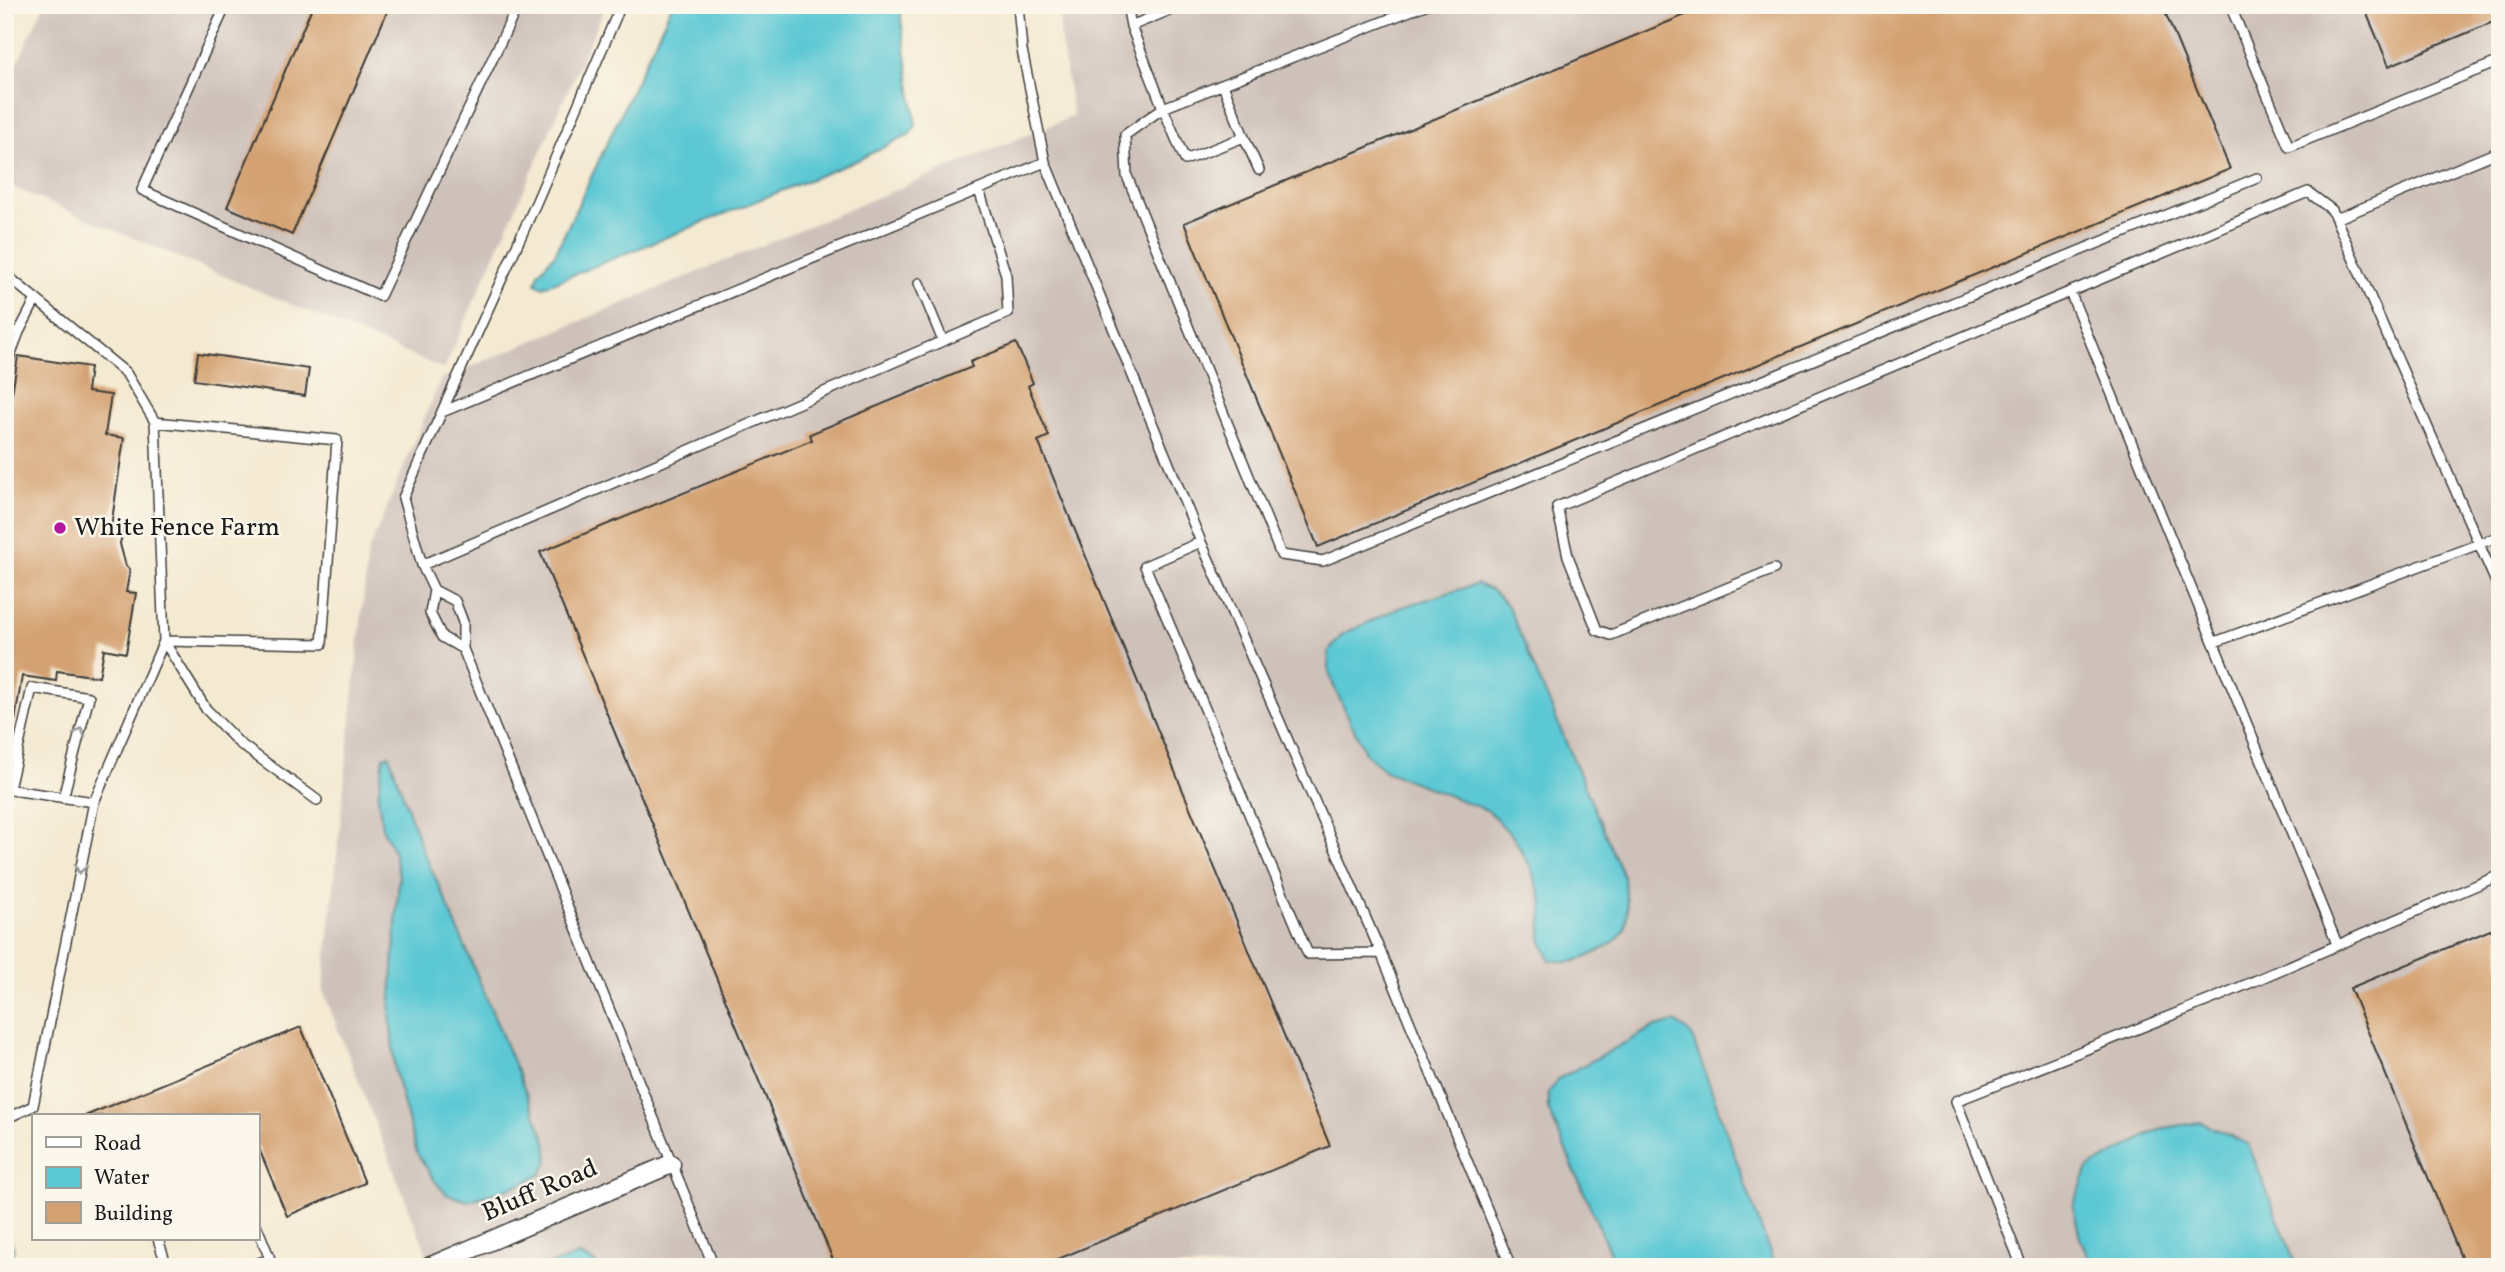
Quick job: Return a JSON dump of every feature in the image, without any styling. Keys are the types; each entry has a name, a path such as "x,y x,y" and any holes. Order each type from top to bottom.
{"street":[{"name":"Bluff Road","path":"429,1267 671,1164"}],"lane":[{"path":"226,5 142,190 380,296 518,5"},
{"path":"463,649 442,637 430,613 433,590 422,565 403,498 621,5"},
{"path":"1018,5 1022,50 1045,162 1200,542 1381,953 1511,1267"},
{"path":"1127,5 1131,26 1185,160 1244,136"},
{"path":"1131,26 1182,5"},
{"path":"1425,5 1163,108 1125,135 1127,176 1281,555 1323,561 2257,178"},
{"path":"2230,5 2289,148 2500,61"},
{"path":"1223,85 1259,170"},
{"path":"2336,219 2500,151"},
{"path":"442,412 1045,162"},
{"path":"422,565 1008,313 1006,275 979,190"},
{"path":"1774,569 1611,635 1597,629 1568,556 1557,507 2308,192 2332,210 2500,591"},
{"path":"5,274 126,373 155,422 164,641 94,802 33,1106 5,1119"},
{"path":"919,283 943,341"},
{"path":"2070,292 2337,944"},
{"path":"5,369 19,332 36,299"},
{"path":"5,331 19,332"},
{"path":"155,422 337,440 321,644 164,641"},
{"path":"2215,642 2500,536"},
{"path":"1200,542 1145,566 1308,954 1381,953"},
{"path":"433,590 455,601 463,622 463,649 715,1267"},
{"path":"164,641 206,709 239,743 317,800"},
{"path":"64,798 89,696 32,688 7,789 64,798 94,802"},
{"path":"2022,1267 1956,1101 2215,998 2500,875"},
{"path":"247,1267 270,1259 259,1232"},
{"path":"158,1240 167,1267"}],"shaded area":[{"path":"44,5 606,5 444,369 5,184 5,90"},
{"path":"1060,5 2500,5 2500,1267 432,1267 323,991 368,552 441,379 1073,116 1060,35"}],"water":[{"path":"672,5 901,5 916,125 910,134 858,160 543,287 536,283 539,272 555,254"},
{"path":"1477,584 1492,590 1508,606 1624,878 1627,915 1622,933 1609,945 1573,961 1550,960 1541,939 1543,902 1530,866 1514,838 1489,811 1385,771 1366,754 1334,687 1328,668 1329,651 1343,634 1399,608"},
{"path":"389,755 422,849 546,1141 548,1162 541,1174 524,1183 468,1201 446,1194 417,1153 395,1072 390,1014 399,876 394,852 382,828 378,795 384,757"},
{"path":"1675,1022 1691,1034 1775,1267 1616,1267 1548,1109 1548,1093 1558,1079 1652,1028"},
{"path":"2200,1122 2248,1144 2297,1267 2093,1267 2080,1238 2073,1206 2088,1168 2159,1129"},
{"path":"5,1225 14,1249 10,1262 5,1264"},
{"path":"579,1255 599,1267 543,1267"}],"building":[{"path":"313,5 390,5 292,235 227,207"},
{"path":"1709,5 2162,5 2230,169 1318,547 1184,223"},
{"path":"2363,5 2500,5 2500,19 2389,66"},
{"path":"1016,343 1033,383 1028,386 1049,436 1038,441 1330,1146 1039,1267 836,1267 540,552 812,440 810,434 972,367 970,362"},
{"path":"198,353 309,369 305,396 194,380"},
{"name":"White Fence Farm","path":"18,356 90,367 87,392 111,395 105,435 124,438 111,527 123,530 120,544 126,566 130,570 126,592 136,593 126,653 104,649 99,677 57,671 56,681 22,676 15,720 5,719 5,425 7,426"},
{"path":"2500,926 2500,1267 2465,1267 2350,988"},
{"path":"301,1027 365,1183 287,1216 259,1149 259,1114 90,1114"}],"place":[{"name":"White Fence Farm","path":"60,528"}]}
